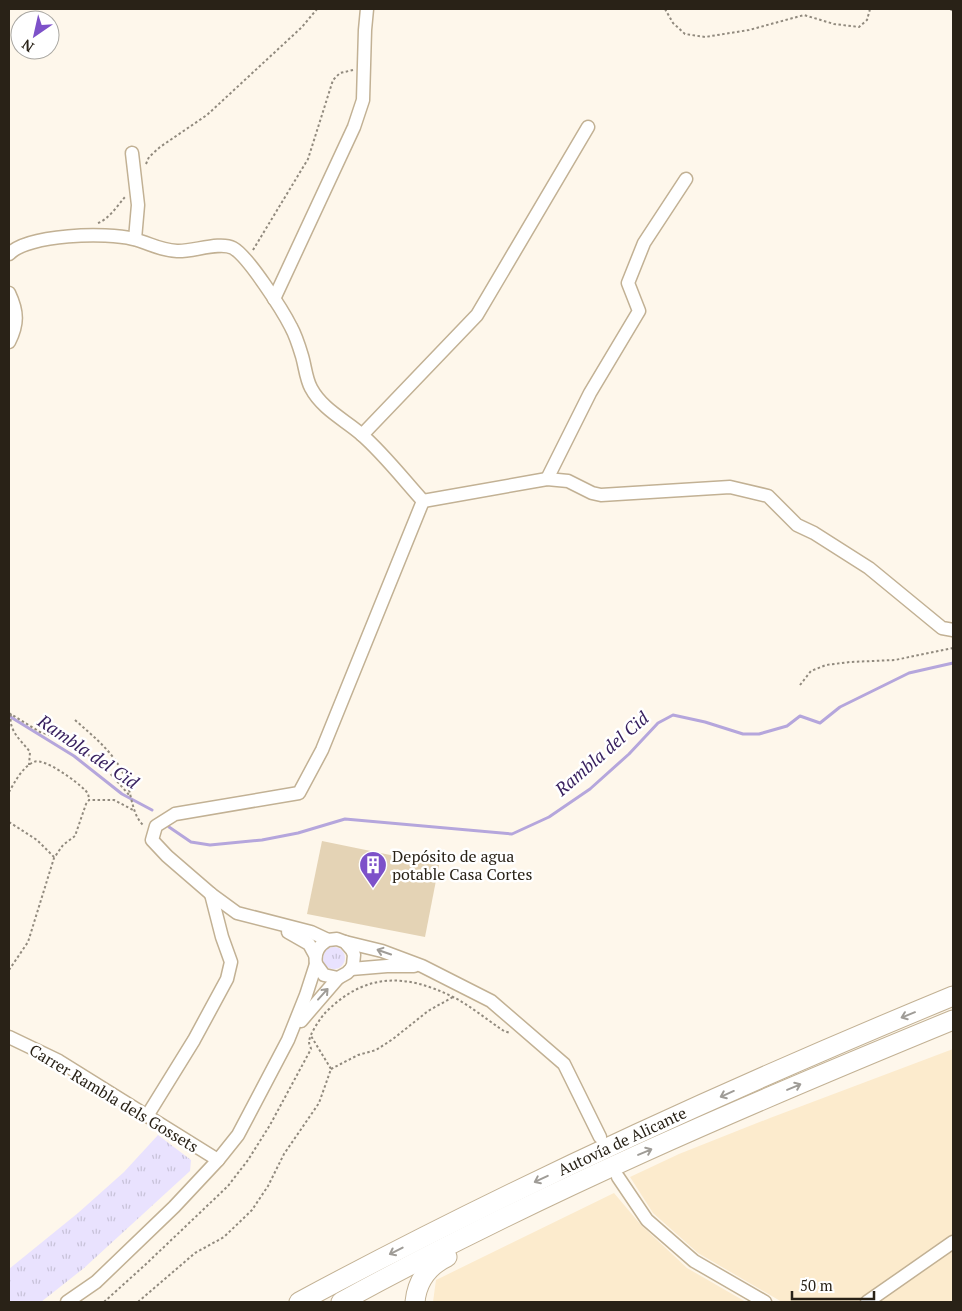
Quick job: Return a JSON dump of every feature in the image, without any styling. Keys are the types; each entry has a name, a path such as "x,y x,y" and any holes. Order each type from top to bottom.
{"highway":[{"name":"Autovía de Alicante","path":"299,1302 390,1253 533,1182 708,1102 953,996"},
{"name":"Autovía de Alicante","path":"341,1302 399,1270 633,1157 953,1020"},
{"path":"415,1302 416,1291 426,1272 437,1262 469,1246 484,1228"}],"street":[{"path":"274,299 354,127 363,100 367,9"},
{"path":"362,435 477,315 588,127"},
{"path":"132,153 138,205 135,239"},
{"path":"547,479 590,393 639,311 628,283 644,243 686,179"},
{"path":"9,254 15,248 46,239 84,236 116,236 135,239 157,248 178,251 194,251 219,246 233,248 274,299 291,328 302,355 311,388 326,407 362,435 423,502"},
{"path":"9,294 16,316 15,330 9,342"},
{"path":"423,502 547,479 568,481 592,493 601,495 730,487 768,496 798,525 869,568 942,628 953,630"},
{"path":"423,502 322,750 300,792 175,814 156,826 152,840 167,856 211,894 237,913 265,922 310,932 328,940 337,939 382,951 422,966 491,1001 564,1064 600,1137"},
{"path":"147,1116 194,1040 227,979 231,962 211,894"},
{"path":"265,922 293,934 309,944 324,975 338,978"},
{"path":"288,1040 306,995 320,946 328,940"},
{"path":"67,1302 96,1282 174,1207 218,1160 238,1135 288,1040 306,1013 338,978 351,969 354,955 345,942"},
{"path":"351,969 422,966"},
{"name":"Carrer Rambla dels Gossets","path":"9,1037 59,1061 218,1160"},
{"path":"618,1176 647,1220 694,1261 765,1302"},
{"path":"867,1302 953,1242"}],"path":[{"path":"146,164 149,157 160,147 207,115 302,28 317,9"},
{"path":"665,9 673,23 685,34 705,36 748,30 804,15 834,24 859,27 867,20 870,9"},
{"path":"246,262 308,159 333,80 340,73 354,70 364,74"},
{"path":"95,225 102,222 136,186"},
{"path":"800,685 811,671 826,665 895,660 953,648"},
{"path":"10,714 12,729 30,752 29,765"},
{"path":"10,714 40,732 59,738 74,749 86,753 107,770 130,796"},
{"path":"75,720 114,757 126,779 139,821 154,836"},
{"path":"9,792 18,777 29,765 41,760 51,765 85,790 89,800"},
{"path":"89,800 114,800 135,811"},
{"path":"9,970 28,942 54,858 63,845 75,836 83,810 89,800"},
{"path":"9,822 37,840 54,858"},
{"path":"104,1302 200,1214 233,1180 270,1125 311,1049 309,1043 311,1036 322,1016 339,999 356,989 377,981 400,981 420,984 453,997 504,1031 512,1034"},
{"path":"138,1302 195,1253 224,1237 252,1210 268,1186 284,1154 319,1103 332,1068 358,1055 376,1050 393,1039 428,1010 453,997"},
{"path":"311,1036 332,1068"}],"shaded area":[{"path":"953,1049 953,1302 782,1302 698,1253 653,1213 630,1177 679,1154"},
{"path":"614,1193 641,1225 687,1268 746,1302 433,1302 436,1280"}],"green space":[{"path":"334,947 342,950 345,958 342,966 334,969 326,966 323,958 326,950"},
{"path":"158,1135 191,1160 190,1171 84,1268 41,1302 9,1302 9,1269 78,1213 124,1172"}],"building":[{"name":"Depósito de agua potable Casa Cortes","path":"322,841 439,865 425,937 307,914"}],"waterway":[{"name":"Rambla del Cid","path":"169,827 191,842 210,845 262,840 298,833 345,819 512,834 549,817 590,789 629,754 658,723 673,715 705,722 743,734 759,734 787,726 800,716 820,723 840,707 909,673 953,663"},
{"name":"Rambla del Cid","path":"9,716 74,756 122,794 152,810"}],"place":[{"name":"Depósito de agua potable Casa Cortes","path":"373,889"}]}
